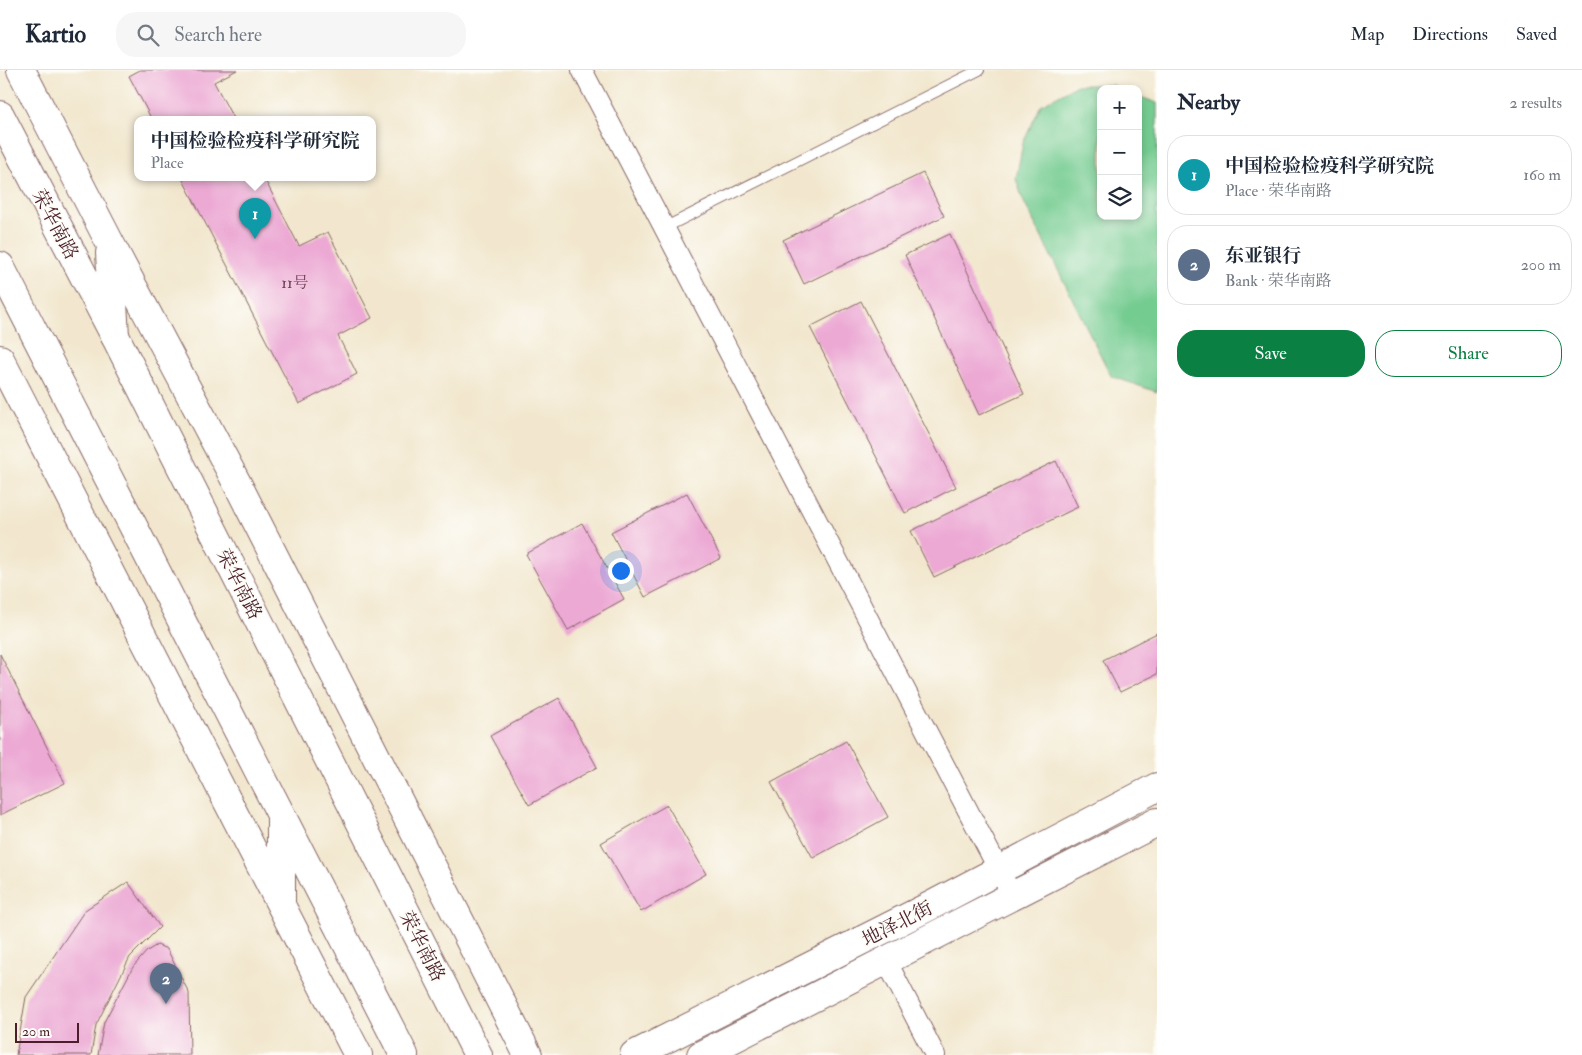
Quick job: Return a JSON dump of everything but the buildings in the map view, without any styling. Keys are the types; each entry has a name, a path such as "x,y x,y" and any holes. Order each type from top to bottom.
{"street":[{"path":"21,70 239,487 528,1055"},
{"path":"582,70 1013,897"},
{"name":"荣华南路","path":"0,115 115,336 478,1055"},
{"path":"110,243 115,336"},
{"path":"0,266 404,1055"},
{"path":"0,359 358,1055"},
{"name":"地泽北街","path":"634,1055 1157,788"},
{"path":"280,816 281,906"},
{"name":"地泽北街","path":"702,1055 887,962 1157,822"},
{"path":"887,962 935,1055"}],"lane":[{"path":"664,228 979,70"}],"green space":[{"path":"1077,85 1097,85 1097,220 1142,220 1142,97 1157,103 1157,392 1111,376 1023,200 1016,179 1023,143 1041,105"}],"place":[{"name":"中国检验检疫科学研究院","path":"255,239"},
{"name":"东亚银行","path":"166,1004"}]}
